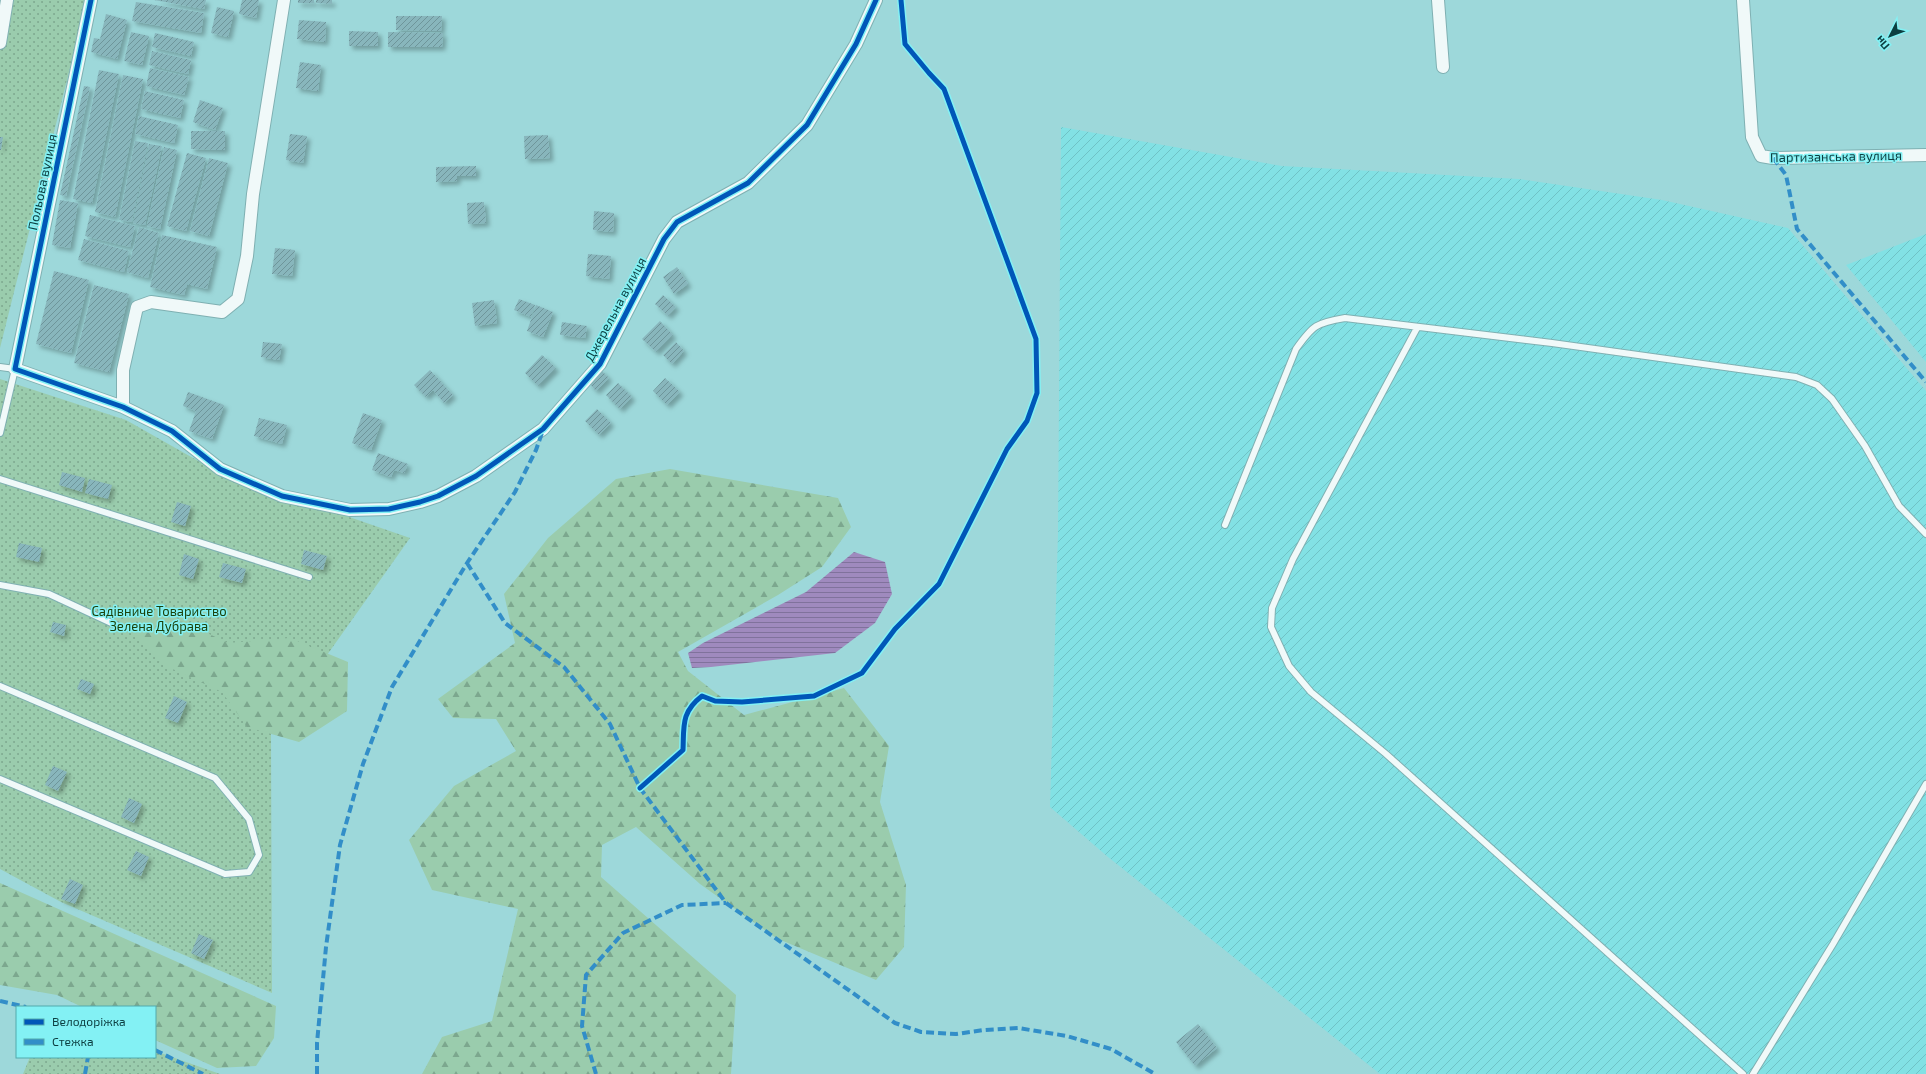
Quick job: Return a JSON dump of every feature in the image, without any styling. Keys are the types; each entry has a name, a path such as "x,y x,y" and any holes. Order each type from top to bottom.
{"street":[{"path":"0,43 7,0"},
{"name":"Польова вулиця","path":"14,369 91,0"},
{"path":"123,407 124,370 137,307 151,302 222,312 238,299 247,256 253,194 284,0"},
{"name":"Джерельна вулиця","path":"14,369 123,407 172,431 220,469 282,496 350,510 389,509 438,496 476,476 544,429 600,364 664,239 677,222 748,184 807,125 856,44 876,0"},
{"path":"1438,0 1443,67"},
{"name":"Партизанська вулиця","path":"1743,0 1752,137 1761,156 1773,158 1926,155"}],"lane":[{"path":"1225,525 1296,349 1311,328 1324,321 1345,318 1417,328 1552,343 1796,377 1817,385 1832,399 1865,446 1899,506 1926,534"},
{"path":"1417,328 1293,560 1272,608 1271,628 1289,666 1311,692 1386,754 1743,1074"},
{"path":"0,367 14,369 0,433"},
{"path":"0,479 310,577"},
{"path":"0,585 49,594 120,627"},
{"path":"0,686 215,778 248,819 259,855 249,872 226,874 0,779"},
{"path":"1753,1074 1833,944 1926,784"}],"shaded area":[{"path":"1061,127 1282,166 1519,179 1662,200 1788,228 1926,391 1926,1074 1380,1074 1108,857 1050,807 1058,534"},
{"path":"1926,234 1926,362 1846,265"},
{"path":"854,552 885,562 892,594 875,623 835,653 692,668 688,653 703,643 806,592"}],"green space":[{"path":"0,0 87,0 0,348"},
{"name":"Садівниче Товариство Зелена Дубрава","path":"0,379 126,420 216,471 410,538 271,734 272,993 61,902 0,869"},
{"path":"670,469 838,498 851,527 822,567 778,595 678,652 688,671 744,715 844,688 889,746 880,802 906,885 904,947 876,980 776,938 700,884 636,827 602,845 601,877 736,995 731,1074 422,1074 442,1037 492,1021 518,909 432,890 409,840 454,786 516,751 496,719 453,718 438,699 515,643 504,594 548,538 616,479"},
{"path":"123,604 163,612 228,643 290,638 348,662 347,711 299,742 247,727 222,692 162,664 123,620"},
{"path":"0,883 276,1006 274,1038 256,1066 217,1068 156,1040 156,1006 80,1006 57,995 0,985"},
{"path":"156,1051 220,1074 23,1074 30,1058 156,1058"}],"building":[{"path":"154,0 206,0 204,9"},
{"path":"242,0 259,0 256,18 239,14"},
{"path":"298,0 314,0 314,3 298,3"},
{"path":"316,0 332,0 332,4 316,3"},
{"path":"136,2 204,13 201,33 132,21"},
{"path":"217,7 234,11 228,37 211,33"},
{"path":"106,14 127,20 117,59 91,52 94,38 100,39"},
{"path":"396,16 442,16 441,31 396,30"},
{"path":"299,20 326,22 325,42 297,39"},
{"path":"349,31 378,32 378,46 349,46"},
{"path":"131,32 149,36 142,65 124,61"},
{"path":"388,32 443,33 442,47 388,47"},
{"path":"155,33 194,42 191,56 152,47"},
{"path":"152,51 191,60 188,74 149,65"},
{"path":"300,62 321,65 318,91 296,88"},
{"path":"150,68 189,77 184,95 146,86"},
{"path":"99,70 119,74 92,203 73,199"},
{"path":"123,75 143,79 115,217 95,212"},
{"path":"84,86 90,87 66,196 60,195"},
{"path":"145,91 184,100 180,118 141,109"},
{"path":"200,100 223,108 215,130 193,122"},
{"path":"139,116 178,125 174,143 135,134"},
{"path":"191,131 225,131 225,150 191,149"},
{"path":"290,134 307,136 303,163 286,160"},
{"path":"548,135 550,158 525,159 524,136"},
{"path":"0,137 3,137 1,150 0,150"},
{"path":"135,141 148,143 132,222 119,220"},
{"path":"149,144 162,146 145,225 133,223"},
{"path":"164,147 177,150 160,229 147,226"},
{"path":"187,153 206,158 186,231 167,226"},
{"path":"209,158 228,163 209,236 190,231"},
{"path":"476,166 476,176 457,176 457,181 436,182 436,167"},
{"path":"60,200 78,203 70,248 52,245"},
{"path":"484,202 486,223 468,224 467,203"},
{"path":"594,211 614,213 613,232 593,230"},
{"path":"90,215 135,226 130,247 85,236"},
{"path":"139,227 159,233 148,278 127,272"},
{"path":"162,235 217,247 207,289 187,284 184,295 150,287"},
{"path":"84,239 129,251 124,272 78,260"},
{"path":"275,248 295,250 292,276 272,274"},
{"path":"588,254 611,256 609,279 586,276"},
{"path":"677,267 688,284 674,294 663,277"},
{"path":"54,271 89,280 71,353 36,344"},
{"path":"94,285 129,294 109,372 74,363"},
{"path":"663,295 676,307 668,316 655,304"},
{"path":"519,299 535,305 531,317 514,310"},
{"path":"494,300 497,323 475,326 472,303"},
{"path":"536,305 553,312 543,337 527,331"},
{"path":"660,321 673,335 656,352 642,339"},
{"path":"562,322 587,326 585,338 560,335"},
{"path":"263,342 282,344 279,360 261,357"},
{"path":"676,342 684,351 672,364 663,355"},
{"path":"542,355 556,368 538,386 525,373"},
{"path":"600,369 609,378 596,391 588,382"},
{"path":"430,370 453,395 444,403 433,390 426,397 414,385"},
{"path":"665,378 680,392 667,405 653,391"},
{"path":"618,383 632,397 620,409 606,395"},
{"path":"188,392 224,405 212,439 189,431 196,411 183,406"},
{"path":"597,409 611,423 599,435 585,421"},
{"path":"363,413 382,420 371,450 352,443"},
{"path":"259,418 287,425 282,444 254,436"},
{"path":"378,453 408,464 404,473 394,470 391,477 372,470"},
{"path":"62,472 85,478 82,492 59,485"},
{"path":"89,479 112,485 108,499 85,493"},
{"path":"177,502 191,506 185,526 171,522"},
{"path":"19,543 42,548 39,562 16,557"},
{"path":"304,550 327,556 323,570 301,564"},
{"path":"184,554 199,559 193,579 179,575"},
{"path":"223,563 246,569 242,583 219,577"},
{"path":"53,622 66,625 64,636 50,632"},
{"path":"81,679 94,684 90,694 77,689"},
{"path":"174,696 187,702 178,723 165,718"},
{"path":"53,766 67,772 58,791 45,785"},
{"path":"129,798 142,804 134,823 121,817"},
{"path":"136,851 149,857 141,876 127,870"},
{"path":"70,879 83,885 75,904 61,899"},
{"path":"199,934 213,940 204,959 191,953"},
{"path":"1198,1024 1217,1048 1195,1066 1176,1042"}],"marked path":[{"path":"1773,158 1786,175 1797,229 1926,382"},
{"path":"317,1074 317,1043 326,947 340,845 363,764 392,687 467,563 515,492 536,450 543,430"},
{"path":"467,563 505,623 564,667 610,724 640,788 726,903 895,1023 921,1032 956,1034 984,1030 1018,1028 1067,1036 1111,1049 1155,1074"},
{"path":"596,1074 582,1026 586,975 623,933 682,905 726,903"},
{"path":"0,1001 22,1006"},
{"path":"156,1050 203,1074"},
{"path":"85,1074 88,1058"}],"cycle path":[{"path":"91,0 15,369 123,407 172,431 220,469 282,496 350,510 389,509 438,496 476,476 543,429 600,364 664,239 677,222 748,183 807,125 856,44 876,0"},
{"path":"640,788 683,750 684,727 687,714 690,708 702,696 715,701 742,702 814,696 862,673 895,629 939,584 1007,449 1027,421 1037,393 1036,339 944,89 905,44 901,0"}]}
